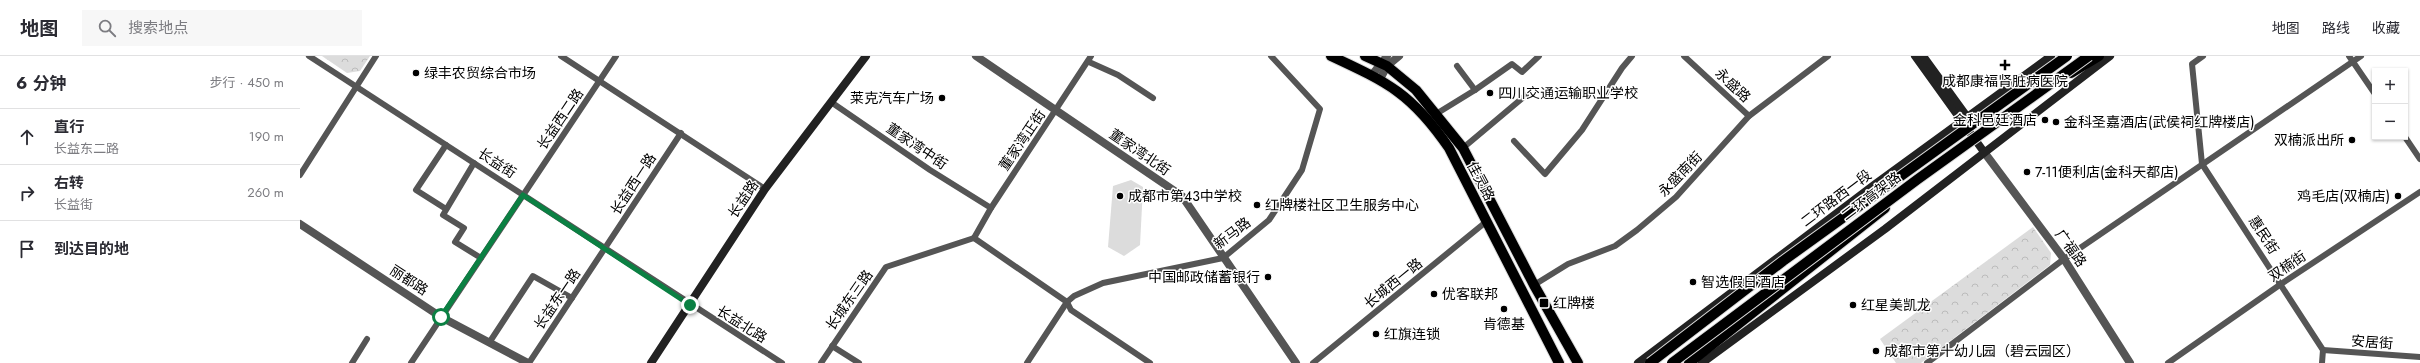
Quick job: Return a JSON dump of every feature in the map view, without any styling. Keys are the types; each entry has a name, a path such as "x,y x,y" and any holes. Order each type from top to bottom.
{"main road":[{"name":"长益路","path":"650,363 690,305 765,189 866,56"},
{"name":"佳灵路","path":"1331,56 1376,77 1412,101 1431,122 1449,148 1559,363"},
{"name":"佳灵路","path":"1365,56 1385,62 1416,90 1463,148 1534,285 1578,363"},
{"path":"1915,56 1965,119"},
{"path":"1923,56 1965,119 1984,152"},
{"name":"二环路西一段","path":"1638,363 1874,185 2051,56"},
{"name":"二环高架路","path":"1650,363 1783,261 2067,56"},
{"name":"二环高架路","path":"1672,363 1918,179 2062,77 2089,56"},
{"path":"2062,77 2088,64 2099,56"},
{"path":"1695,362 1885,229 2110,56"},
{"path":"1695,362 1870,222 1918,179"}],"street":[{"name":"长益街","path":"309,56 605,248 690,305"},
{"path":"300,175 376,56"},
{"path":"561,56 765,189"},
{"name":"长益西二路","path":"411,363 616,56"},
{"name":"董家湾北街","path":"976,56 1182,196 1296,363"},
{"name":"新马路","path":"1027,363 1067,302 1074,296 1103,283 1223,258 1269,220 1302,170 1320,109 1270,56"},
{"path":"1376,77 1385,62 1399,56"},
{"path":"1436,114 1475,90 1512,64 1522,72 1539,56"},
{"path":"1514,141 1545,174 1582,130 1622,68 1632,56"},
{"name":"永盛路","path":"1684,56 1749,116"},
{"name":"永盛南街","path":"1534,285 1568,264 1615,246 1637,230 1676,197 1749,116 1828,56"},
{"path":"2202,164 2192,64 2203,56"},
{"path":"1927,363 2064,259 2351,59 2361,56"},
{"path":"1090,59 1153,98"},
{"name":"董家湾正街","path":"974,238 990,208 1090,59"},
{"path":"2351,59 2372,90"},
{"path":"1457,66 1475,90"},
{"path":"1463,148 1526,95"},
{"name":"董家湾中街","path":"831,102 930,170 990,208"},
{"name":"长益西一路","path":"605,248 681,134"},
{"path":"2407,140 2420,159"},
{"path":"446,145 416,190 446,209"},
{"name":"广福路","path":"1984,152 2064,259 2130,363"},
{"path":"474,163 443,215 464,228 455,242 481,258"},
{"name":"惠民街","path":"2202,164 2323,350"},
{"name":"双楠街","path":"2168,363 2281,284 2420,192"},
{"name":"长城西一路","path":"1313,363 1487,221"},
{"name":"丽都路","path":"300,224 441,317 528,363"},
{"path":"974,238 1067,302 1071,310 1150,363"},
{"name":"长城东三路","path":"821,363 886,267 974,238"},
{"name":"长益东一路","path":"528,363 605,248"},
{"path":"489,343 533,276 572,298"},
{"name":"长益北路","path":"690,305 782,363"},
{"path":"352,363 367,339"},
{"path":"832,346 859,363"},
{"path":"2322,363 2323,350"},
{"name":"安居街","path":"2323,350 2420,357"}],"green space":[{"path":"322,56 370,56 360,71 347,73"},
{"path":"1131,180 1143,187 1140,245 1124,256 1108,247 1113,186"},
{"path":"2033,227 2051,253 2050,265 1921,363 1896,363 1880,339"}],"place":[{"name":"成都康福肾脏病医院","path":"2005,65"},
{"name":"绿丰农贸综合市场","path":"416,73"},
{"name":"四川交通运输职业学校","path":"1490,93"},
{"name":"莱克汽车广场","path":"942,98"},
{"name":"金科邑廷酒店","path":"2045,120"},
{"name":"金科圣嘉酒店(武侯祠红牌楼店)","path":"2056,122"},
{"name":"双楠派出所","path":"2352,140"},
{"name":"7-11便利店(金科天都店)","path":"2027,172"},
{"name":"成都市第43中学校","path":"1120,196"},
{"name":"鸡毛店(双楠店)","path":"2398,196"},
{"name":"红牌楼社区卫生服务中心","path":"1257,205"},
{"name":"中国邮政储蓄银行","path":"1268,277"},
{"name":"智选假日酒店","path":"1693,282"},
{"name":"优客联邦","path":"1434,294"},
{"name":"红牌楼","path":"1544,303"},
{"name":"红星美凯龙","path":"1853,305"},
{"name":"肯德基","path":"1504,309"},
{"name":"红旗连锁","path":"1376,334"},
{"name":"成都市第十幼儿园（碧云园区）","path":"1876,351"}],"route":[{"path":"441,317 523,195 690,305"}]}
